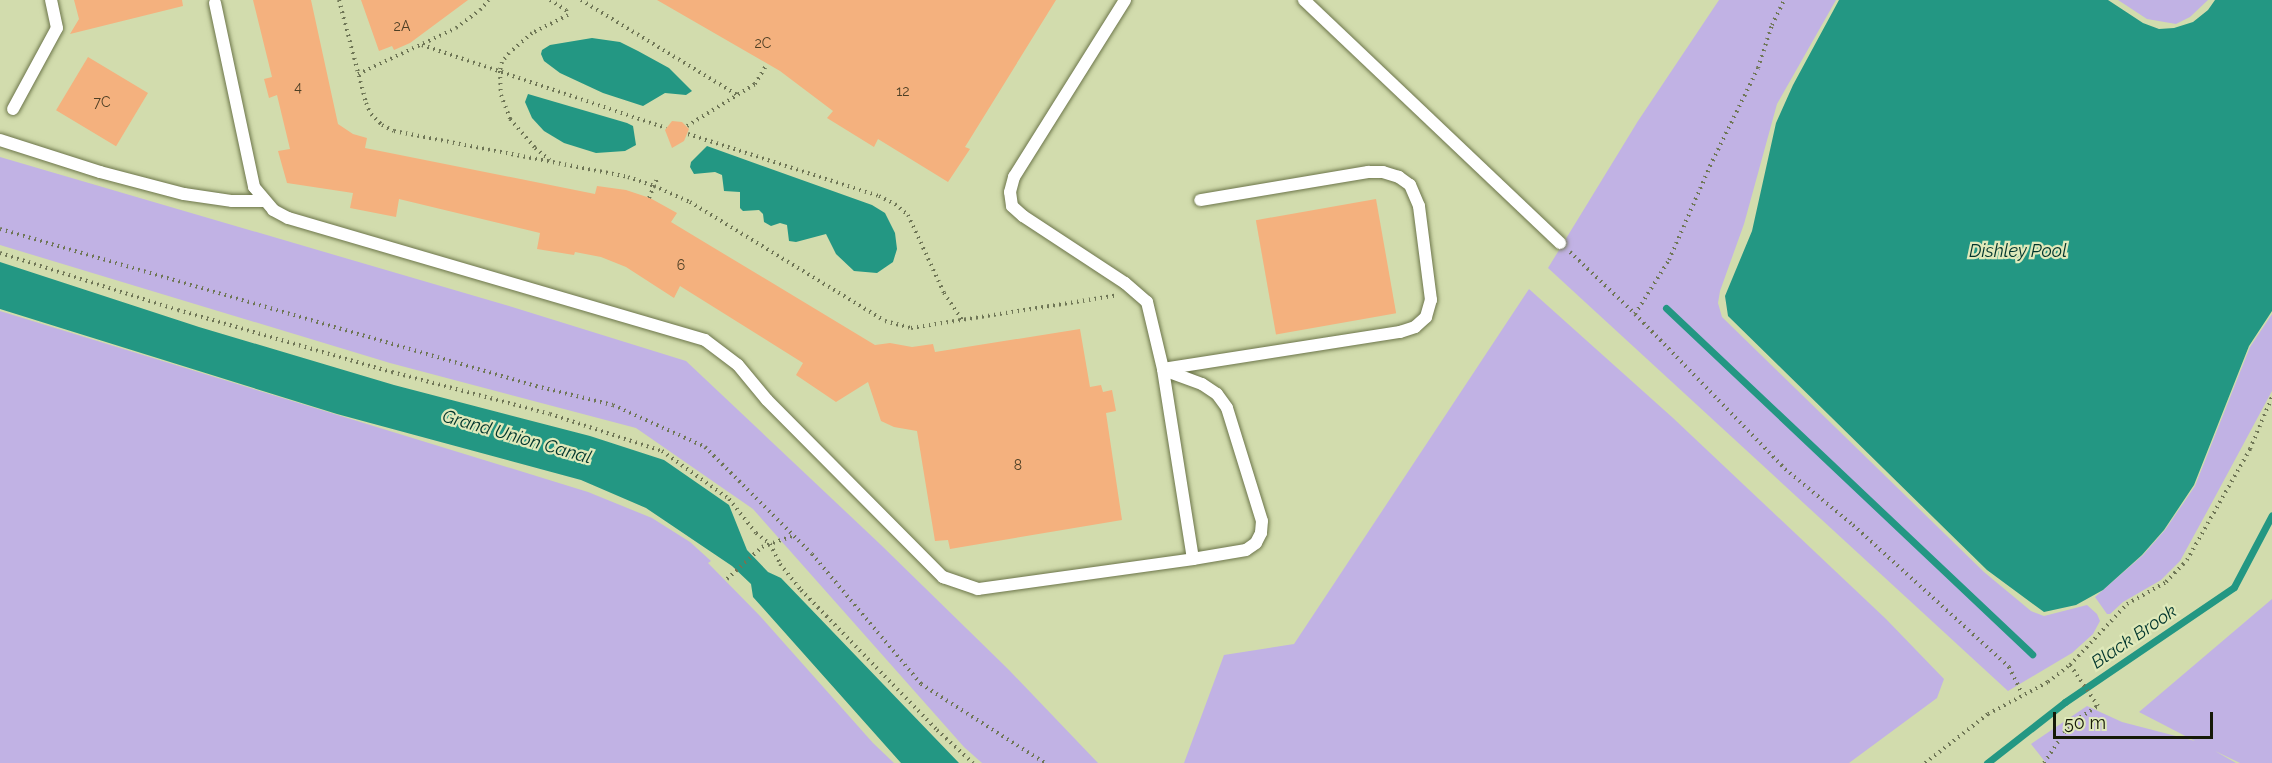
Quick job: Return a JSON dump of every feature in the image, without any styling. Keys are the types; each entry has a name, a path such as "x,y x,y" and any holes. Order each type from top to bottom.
{"lane":[{"path":"13,109 57,28 51,0"},
{"path":"1125,0 1014,177 1010,192 1012,206 1023,216 1138,292 1147,303 1162,369 1193,559"},
{"path":"1304,0 1560,243"},
{"path":"215,3 254,187 263,201 288,218 705,340 738,365 767,400 943,577 978,589 1193,559 1246,550 1256,543 1261,532 1262,521 1227,408 1217,394 1202,384 1162,369"},
{"path":"0,140 100,172 184,194 232,201 263,201"},
{"path":"1162,369 1400,332 1415,327 1426,316 1431,300 1419,206 1410,185 1399,177 1383,172 1368,172 1200,200"}],"path":[{"path":"339,0 371,114 382,125 394,131 628,177 654,186 690,202 885,321 911,328 1138,292"},
{"path":"358,74 456,28 480,10 489,0"},
{"path":"550,0 566,10 568,15 532,33 509,53 502,62 500,71 501,95 510,118 535,148 552,162"},
{"path":"581,0 736,95"},
{"path":"1635,314 1669,260 1710,166 1758,68 1772,26 1784,0"},
{"path":"422,45 666,128"},
{"path":"687,126 755,84 767,64"},
{"path":"688,134 879,196 895,204 908,215 944,293 962,320"},
{"path":"649,198 657,179"},
{"path":"0,229 536,386 613,405 705,447 812,554 921,684 1045,763"},
{"path":"1560,243 1635,314 1785,469 1853,525 2009,667 2022,694"},
{"path":"0,253 230,326 550,414 662,451 729,499 756,533 770,544 780,564 801,590 937,730 973,763"},
{"path":"1925,763 1988,714 2048,682 2070,665 2127,604 2166,582 2187,560 2250,449 2272,397"},
{"path":"727,579 762,547 792,536"},
{"path":"2044,763 2070,724 2098,706 2070,665"}],"shaded area":[{"path":"1719,0 1836,0 1777,104 1744,224 1720,291 1718,303 1722,317 1984,572 2031,611 2044,616 2087,605 2097,614 2100,621 2093,634 2072,653 2008,691 1548,268 1638,121"},
{"path":"2118,0 2208,0 2190,17 2176,24 2147,19"},
{"path":"0,157 509,306 686,361 881,545 1009,670 1098,763 982,763 964,747 753,509 636,428 390,363 0,245"},
{"path":"1529,289 1673,418 1886,619 1944,679 1937,698 1849,763 1184,763 1224,655 1294,644"},
{"path":"0,311 588,492 652,518 690,542 711,561 708,563 760,616 873,743 894,763 0,763"},
{"path":"2272,314 2272,391 2180,561 2161,580 2107,614 2095,597 2143,555 2165,530 2195,486 2250,347"},
{"path":"2272,599 2272,763 2240,763 2215,751 2236,763 2046,763 2031,744 2087,706 2122,722 2195,741 2139,712"}],"water":[{"name":"Dishley Pool","path":"1839,0 2108,0 2143,23 2159,29 2174,28 2193,22 2208,10 2215,0 2272,0 2272,311 2249,346 2194,485 2164,530 2142,555 2103,590 2076,605 2044,612 1987,570 1728,316 1725,296 1752,231 1776,123 1793,85"},
{"path":"592,38 620,42 638,51 669,68 692,91 686,95 665,93 643,106 603,93 560,73 544,61 541,54 542,50 550,45"},
{"path":"528,94 627,123 633,126 636,145 625,151 596,153 564,143 544,131 532,118 525,102"},
{"path":"707,146 872,205 885,213 895,233 897,249 893,262 877,273 854,271 836,254 826,234 796,242 789,241 787,225 780,223 771,226 764,222 763,214 759,210 743,211 740,208 740,192 724,191 722,175 715,172 694,174 690,167 691,162"},
{"name":"Grand Union Canal","path":"0,262 199,327 394,385 590,436 664,460 729,505 747,550 768,572 781,578 959,763 901,763 753,597 751,584 732,566 646,508 581,480 337,414 0,309"}],"building":[{"path":"74,0 182,0 183,6 70,34 79,19"},
{"path":"253,0 311,0 338,124 353,134 367,138 365,148 595,194 597,186 626,190 650,198 677,213 671,222 875,345 890,343 912,347 933,344 935,352 1080,329 1090,387 1101,385 1103,392 1112,390 1116,411 1106,413 1122,520 950,549 948,540 935,541 917,431 894,427 881,421 868,382 836,402 796,375 803,363 680,286 674,298 626,267 601,257 537,249 540,233 399,199 396,217 350,208 353,193 287,183 278,151 290,149 277,95 269,98 264,79 272,77"},
{"path":"361,0 468,0 410,43 394,50 392,46 379,51"},
{"path":"657,0 1056,0 965,147 970,149 948,182 878,139 874,147 827,118 833,111 780,71"},
{"path":"88,57 148,93 116,146 56,110"},
{"path":"672,121 682,122 689,129 684,141 672,148 665,130"},
{"path":"1376,199 1396,313 1276,334 1256,220"}],"waterway":[{"path":"1666,308 2032,654"},
{"name":"Black Brook","path":"1987,763 2065,702 2234,587 2272,515"}]}
